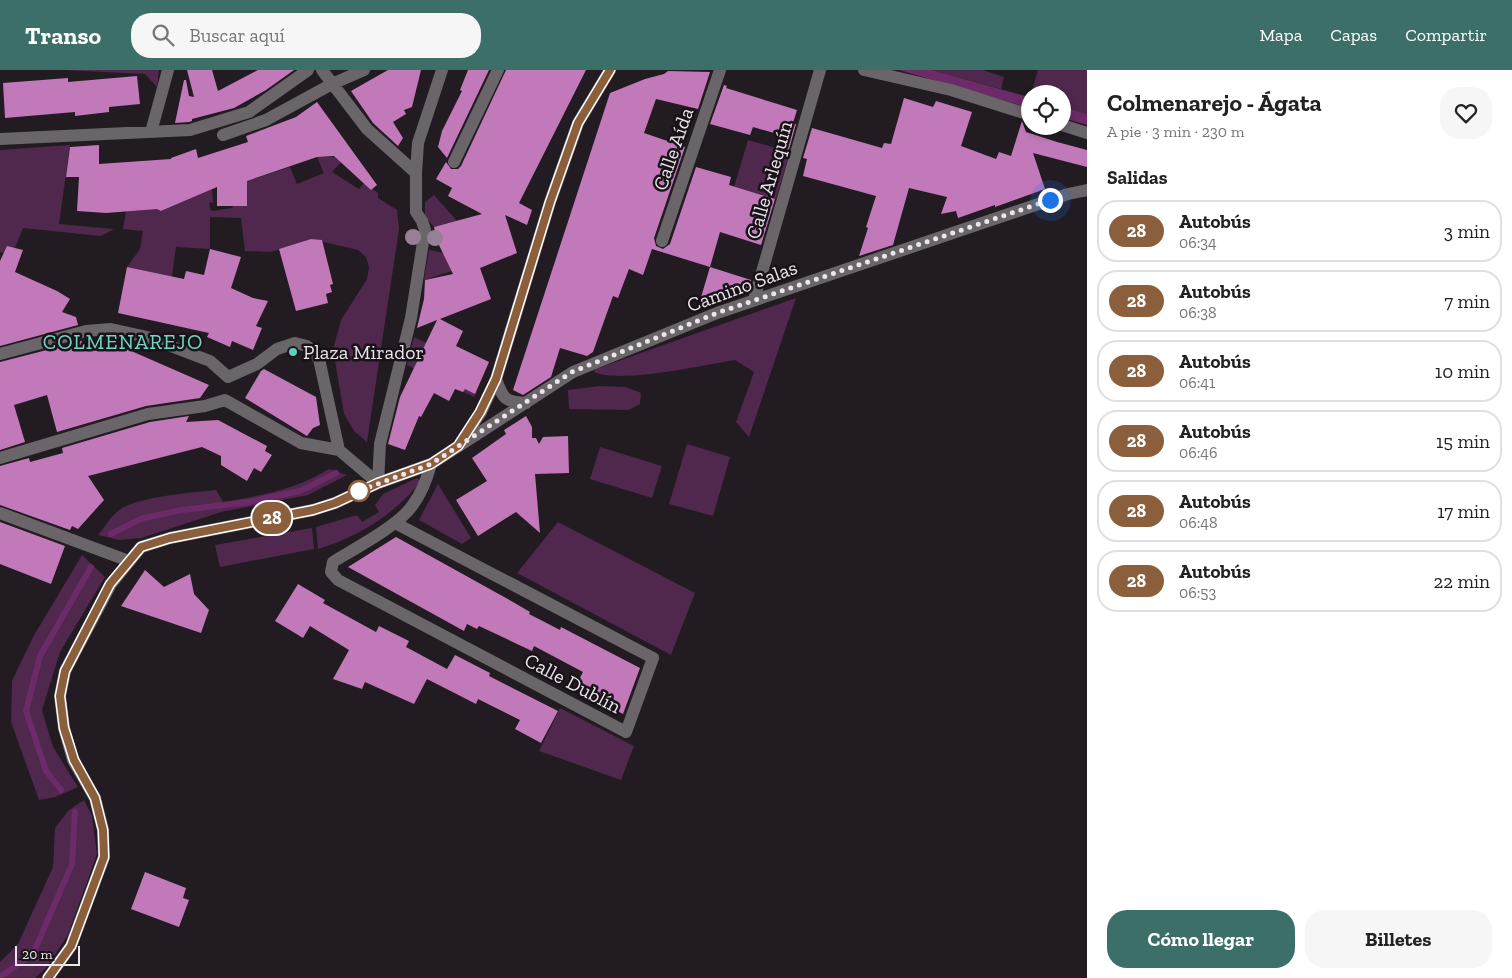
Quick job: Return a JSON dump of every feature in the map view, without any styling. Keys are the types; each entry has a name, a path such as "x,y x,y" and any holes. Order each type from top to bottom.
{"street":[{"path":"151,132 168,70"},
{"path":"0,139 49,138 110,132 190,130 249,112 308,70"},
{"path":"322,70 367,129 416,173"},
{"path":"223,135 266,120 332,84 364,70"},
{"path":"378,483 380,444 412,318 425,230 422,220 416,212 418,143 442,70"},
{"path":"454,162 498,70"},
{"path":"458,446 480,412 496,379 550,202 578,123 610,70"},
{"name":"Calle Aída","path":"662,241 720,70"},
{"name":"Calle Arlequín","path":"754,300 820,70"},
{"path":"864,70 951,90 1021,112"},
{"path":"1071,128 1087,133"},
{"name":"Camino Salas","path":"48,978 71,946 104,857 103,830 95,798 74,760 64,728 60,696 65,671 110,584 141,547 170,538 313,510 335,503 378,483 431,464 572,372 754,300 1059,197 1087,190"},
{"path":"0,354 86,330 110,329 147,337 210,361 228,377"},
{"path":"228,377 257,364 277,349 295,342 307,346 319,360 339,450"},
{"path":"226,400 228,377"},
{"path":"496,379 501,394 510,402 526,403"},
{"path":"0,458 148,414 205,406 226,400 301,443 339,450 378,483"},
{"name":"Calle Dublín","path":"395,523 653,658 626,732 338,580 330,572 333,562 395,523 412,508 427,482 431,464"},
{"path":"0,513 129,561"}],"shaded area":[{"path":"63,70 159,70 157,87 145,74"},
{"path":"899,70 932,70 1021,95 1021,105"},
{"path":"932,70 983,70 1004,77 1001,89"},
{"path":"1038,70 1087,70 1087,114 1071,109 1071,85 1034,85"},
{"path":"1071,109 1087,114 1087,125 1071,120"},
{"path":"748,140 790,152 776,199 734,187"},
{"path":"70,145 59,224 114,229 101,236 23,228 15,248 4,253 0,252 0,150"},
{"path":"317,157 346,157 332,172 359,189 364,183 378,193 378,198 397,210 399,229 367,442 354,431 344,414 333,349 341,320 367,279 369,267 366,257 358,250 311,239 271,252 245,251 241,218 210,217 210,249 176,247 172,277 127,267 140,249 143,231 123,229 126,211 155,208 162,211 212,189 213,202 209,203 211,211 232,208 247,181 290,167 297,184 324,173"},
{"path":"434,195 457,221 434,227 425,217 425,202"},
{"path":"429,250 444,253 452,271 424,280"},
{"path":"796,298 749,437 736,422 754,372 735,360 642,375 606,375 594,372 596,369"},
{"path":"414,337 485,371 474,397 407,365"},
{"path":"600,386 626,387 641,393 640,404 629,410 569,409 568,390"},
{"path":"687,444 730,457 713,516 669,504"},
{"path":"600,447 662,466 652,498 590,479"},
{"path":"329,469 347,475 308,495 221,512 141,538 119,540 98,535 115,513 137,502 165,496 216,490 223,502 237,500 291,487"},
{"path":"417,478 421,481 387,514 361,531 318,549 316,527 357,515 362,522 379,512 375,505 383,494"},
{"path":"438,484 471,538 462,544 419,520"},
{"path":"558,522 695,593 671,655 517,573"},
{"path":"312,528 314,549 220,567 215,545"},
{"path":"82,555 105,577 60,652 42,710 53,747 78,787 55,797 39,800 11,722 12,681 33,637"},
{"path":"560,708 634,746 621,780 539,751"},
{"path":"84,800 92,816 97,854 68,935 46,968 35,978 0,978 0,962 18,944 53,867 55,828 69,810"}],"building":[{"path":"187,70 212,70 218,91 258,70 294,70 266,90 234,108 192,119 189,122 175,123 184,80 186,80 189,96 194,97"},
{"path":"388,70 421,70 412,107 404,110 406,114 393,122 403,138 398,146 373,123 351,91"},
{"path":"468,70 489,70 447,158 438,147 442,131 462,91 460,90"},
{"path":"506,70 586,70 519,203 532,210 527,225 505,215 517,253 480,268 491,299 440,319 463,331 456,346 489,362 475,394 465,389 463,392 455,389 449,401 434,393 421,417 419,416 405,450 388,444 400,397 437,320 417,328 424,299 425,280 453,274 437,241 434,227 482,214 448,196 452,188 436,179 446,162 451,169 458,169 461,166"},
{"path":"668,71 710,72 698,109 656,99 644,133 685,147 654,238 656,246 663,249 670,244 696,167 731,177 729,185 775,199 761,245 720,232 710,267 652,249 643,275 629,269 618,298 613,296 593,352 587,356 560,348 551,377 523,395 513,390 610,93"},
{"path":"137,76 140,104 109,107 109,112 75,116 75,112 5,118 3,83 68,78 68,82"},
{"path":"724,85 727,86 726,88 797,110 793,123 796,124 788,153 780,150 784,136 753,127 750,135 710,124"},
{"path":"904,98 933,107 936,101 972,112 961,146 996,159 999,152 1011,156 1021,124 1021,135 1035,135 1087,150 1087,167 1033,153 1045,189 958,218 956,211 941,214 947,197 909,188 893,245 859,256 876,196 803,176 807,159 803,158 812,128 882,148 884,143 891,144"},
{"path":"317,102 377,185 371,190 334,156 317,157 247,181 247,206 217,206 217,187 161,211 157,209 106,213 77,211 79,177 66,177 70,147 99,145 99,164 171,159 196,149 198,158 248,142 246,136 296,117"},
{"path":"311,239 322,240 333,284 330,285 332,292 326,294 328,303 296,311 279,249"},
{"path":"7,246 23,250 15,272 70,299 62,312 76,317 78,325 0,346 0,261"},
{"path":"210,249 241,257 231,288 253,298 268,301 256,326 262,328 253,350 232,341 230,347 207,337 209,333 118,313 127,267 184,279 186,271 204,275"},
{"path":"710,267 751,280 748,293 699,304"},
{"path":"82,341 83,346 91,344 129,350 209,385 200,398 146,406 57,432 47,395 14,405 25,442 0,450 0,362"},
{"path":"264,369 316,397 320,425 313,428 307,436 245,398"},
{"path":"189,416 186,422 218,420 267,446 265,451 272,455 261,472 254,468 247,481 221,465 221,456 202,447 88,476 104,500 78,529 72,526 70,530 0,505 0,466 29,458 30,462 63,453 62,448 150,422"},
{"path":"526,416 532,427 532,438 536,438 539,444 543,437 568,436 569,473 535,474 540,533 516,512 478,536 456,500 487,481 472,458 506,434 504,430"},
{"path":"0,522 65,546 51,584 0,564"},
{"path":"396,537 513,602 530,612 529,614 560,630 561,627 640,668 623,714 574,689 583,672 534,646 532,651 479,626 477,629 467,624 464,631 348,567"},
{"path":"145,570 164,587 190,574 194,594 209,610 201,633 121,606"},
{"path":"298,584 325,600 323,603 376,632 379,626 409,641 406,647 447,669 455,655 490,673 489,676 558,711 541,743 515,729 520,720 478,699 476,704 427,679 414,704 365,682 362,689 333,679 349,650 310,626 303,638 275,621"},
{"path":"145,872 186,888 183,898 189,900 179,927 131,909"}],"waterway":[{"path":"111,534 143,518 182,510 249,502 300,491 336,473"},
{"path":"61,790 46,771 26,711 40,656 91,567"},
{"path":"0,977 33,954 72,864 75,812"}],"bus line":[{"name":"28","path":"48,978 71,946 98,878 104,857 103,830 95,798 74,760 64,728 60,696 65,671 110,584 141,547 170,538 313,510 335,503 378,483 431,464 458,446 480,412 496,379 550,202 578,123 610,70"}],"place":[{"name":"Plaza Mirador","path":"293,352"}],"district":[{"name":"COLMENAREJO","path":"123,341"}],"route":[{"path":"359,491 356,492 431,464 572,372 717,313 1050,200"}]}
